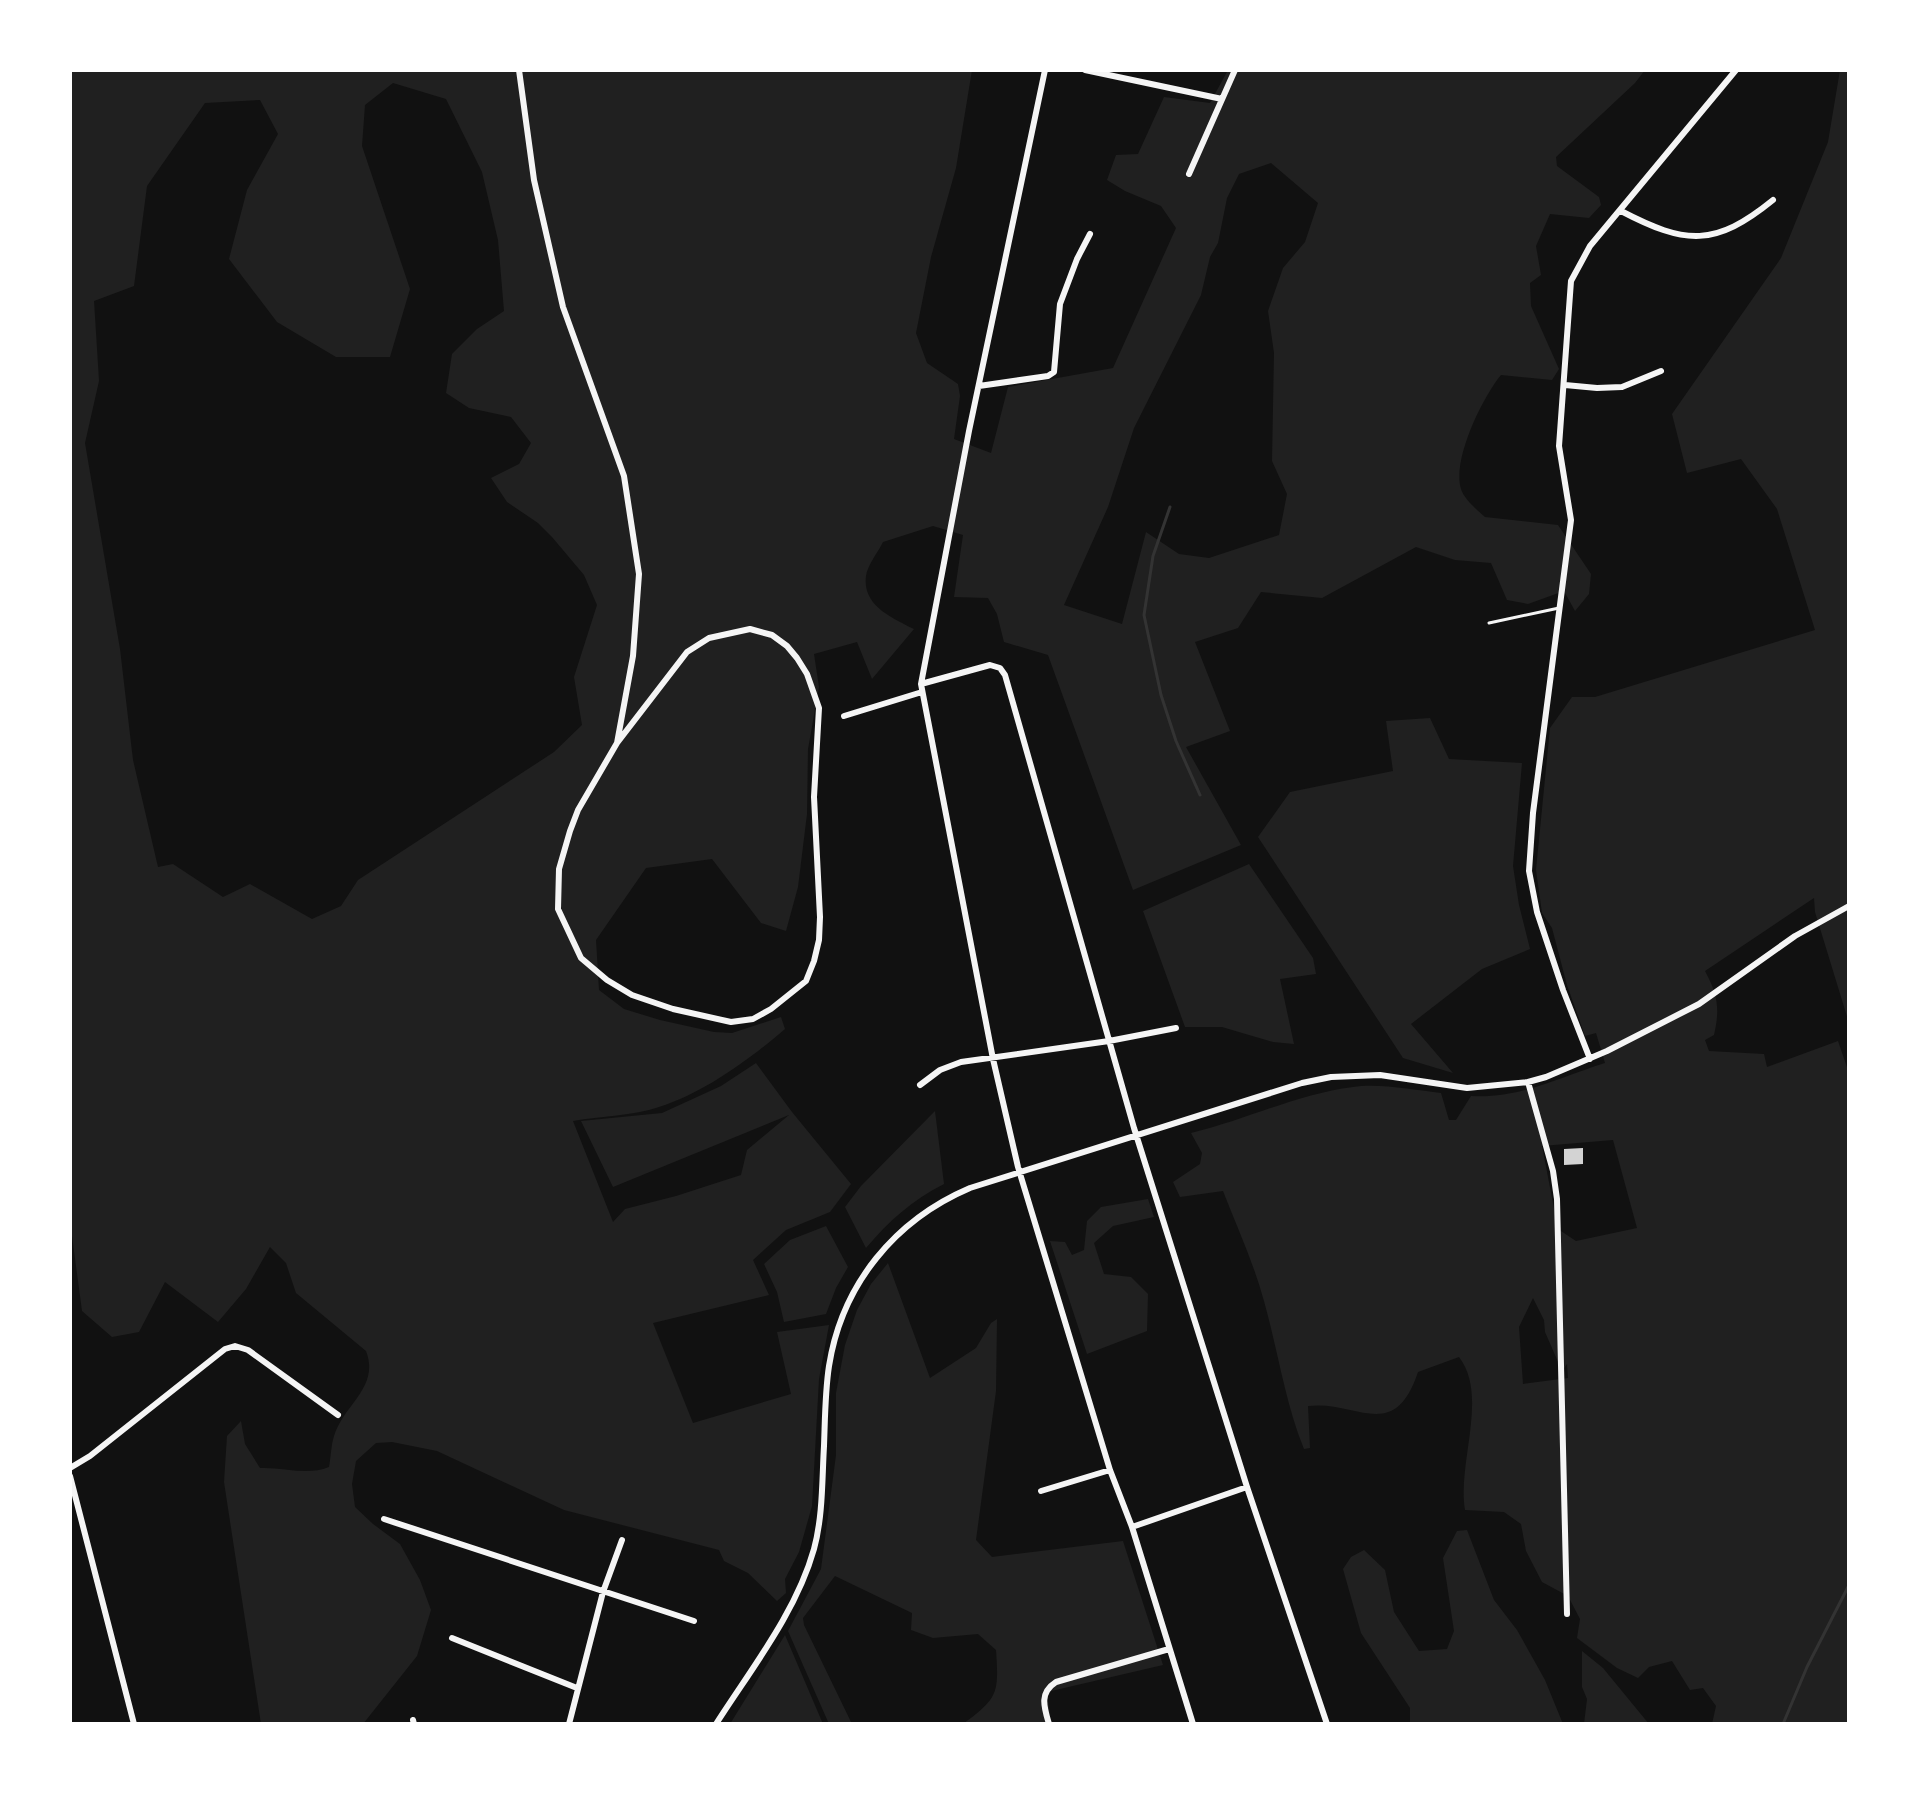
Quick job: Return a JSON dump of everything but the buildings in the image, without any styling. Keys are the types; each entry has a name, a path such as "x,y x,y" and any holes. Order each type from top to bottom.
{"street":[{"path":"519,70 534,180 563,307 624,476 639,574 633,656 617,743 578,810 559,869 558,909 581,958 607,980 632,995 673,1009 731,1022 753,1019 806,981 819,940 814,797 819,708 807,674 787,646 772,635 750,629 709,638 687,652 617,743"},
{"path":"1045,70 955,499 921,688 993,1059 1020,1172 1110,1470 1132,1527 1193,1724"},
{"path":"1085,70 1222,99"},
{"path":"1189,174 1235,70"},
{"path":"1590,1059 1537,912 1529,871 1533,813 1571,520 1559,446 1571,281 1590,246 1736,70"},
{"path":"1621,211 1671,234 1696,236 1722,233 1750,219 1773,200"},
{"path":"979,386 1048,376 1054,372 1060,304 1090,234"},
{"path":"1565,385 1622,387 1661,371"},
{"path":"844,716 978,666 1000,668 1005,675 1139,1144 1247,1487 1327,1724"},
{"path":"716,1724 790,1609 809,1566 821,1503 829,1366 837,1334 852,1295 880,1252 912,1221 949,1197 1136,1134 1302,1083 1331,1077 1380,1075 1467,1088 1528,1082 1590,1059 1699,1004 1795,936 1849,906"},
{"path":"920,1085 940,1070 961,1062 1176,1028"},
{"path":"1528,1082 1553,1171 1557,1199 1567,1614"},
{"path":"70,1468 90,1456 225,1349 235,1346 248,1350 338,1415"},
{"path":"1041,1491 1110,1470"},
{"path":"70,1476 134,1724"},
{"path":"1132,1527 1247,1487"},
{"path":"384,1519 694,1621"},
{"path":"569,1724 603,1592 622,1540"},
{"path":"452,1638 577,1688"},
{"path":"1049,1724 1043,1706 1044,1695 1048,1687 1056,1682 1169,1649"}],"lane":[{"path":"1489,623 1559,608"}],"shaded area":[{"path":"70,70 972,70 956,168 931,257 916,333 927,363 958,384 960,396 954,439 991,453 1008,387 1113,368 1176,228 1161,206 1107,180 1116,155 1138,154 1164,97 1210,103 1228,70 1645,70 1556,157 1557,166 1599,197 1601,205 1589,218 1550,214 1536,246 1541,275 1530,283 1531,306 1559,369 1552,380 1501,375 1485,398 1470,430 1459,477 1463,493 1485,517 1558,525 1591,574 1589,594 1575,611 1564,591 1528,604 1507,600 1491,563 1455,560 1416,547 1322,598 1261,592 1238,628 1195,642 1230,731 1186,747 1241,845 1133,890 1048,655 1004,642 997,614 988,598 954,597 963,535 933,526 883,542 867,572 869,595 881,610 914,629 872,679 857,642 814,654 819,687 808,749 807,814 798,887 786,931 761,923 712,859 646,868 596,940 599,990 624,1009 714,1032 732,1033 781,1017 785,1029 726,1074 676,1101 639,1112 573,1121 613,1222 625,1209 741,1175 747,1150 789,1115 613,1187 581,1121 662,1113 721,1086 756,1063 851,1184 830,1212 786,1230 753,1260 769,1295 653,1323 693,1423 791,1394 777,1332 829,1325 819,1379 812,1506 799,1552 785,1579 786,1593 777,1601 748,1573 724,1561 719,1550 564,1510 437,1451 392,1442 376,1443 356,1461 352,1484 355,1507 400,1544 420,1580 431,1610 417,1656 363,1724 261,1724 224,1482 227,1436 241,1421 245,1444 260,1468 304,1471 329,1467 339,1425 365,1385 369,1364 366,1351 296,1293 286,1263 270,1247 246,1289 218,1322 165,1282 139,1332 112,1337 82,1311 70,1221","holes":["393,83 446,99 482,172 498,240 504,311 477,329 452,354 446,393 469,408 511,417 531,443 519,464 491,478 507,502 538,523 584,575 597,605 574,677 582,725 554,752 358,880 341,906 312,919 250,884 223,897 173,864 158,867 133,760 120,649 85,443 99,381 94,301 134,286 147,186 205,103 260,100 278,134 247,190 229,259 277,322 336,357 390,357 410,289 362,146 365,105","1271,163 1318,203 1305,242 1283,268 1268,311 1274,353 1272,461 1287,494 1279,535 1209,558 1179,554 1146,532 1122,624 1064,605 1108,507 1134,428 1201,295 1210,257 1218,243 1227,198 1239,174"]},
{"path":"1840,70 1849,70 1849,1023 1815,912 1814,898 1705,971 1713,987 1717,1017 1714,1035 1705,1040 1709,1051 1764,1054 1767,1067 1838,1041 1849,1073 1849,1724 1712,1724 1716,1706 1703,1688 1690,1690 1672,1661 1649,1667 1638,1678 1617,1668 1577,1638 1580,1619 1568,1596 1542,1582 1526,1551 1521,1524 1504,1512 1465,1510 1465,1472 1472,1410 1468,1373 1459,1357 1418,1372 1398,1407 1386,1413 1308,1406 1310,1448 1304,1449 1260,1287 1223,1191 1180,1197 1173,1182 1200,1164 1202,1153 1191,1133 1312,1095 1363,1086 1441,1093 1449,1120 1456,1120 1471,1096 1523,1091 1605,1063 1596,1033 1585,1036 1552,928 1542,913 1536,870 1550,728 1572,697 1595,697 1815,630 1777,509 1741,459 1687,473 1672,414 1781,258 1828,142","holes":["1613,1140 1637,1228 1576,1241 1558,1229 1542,1146","1533,1298 1562,1371 1567,1364 1568,1378 1523,1384 1519,1327"]},
{"path":"1430,718 1449,759 1522,763 1513,866 1530,949 1482,969 1411,1024 1453,1073 1403,1058 1258,837 1290,792 1393,771 1386,721"},
{"path":"1249,864 1313,958 1316,974 1280,979 1294,1044 1273,1042 1222,1027 1185,1027 1143,911"},
{"path":"935,1111 944,1184 902,1212 866,1248 845,1207 861,1186"},
{"path":"1148,1199 1154,1217 1113,1226 1094,1243 1104,1274 1131,1277 1148,1294 1147,1331 1087,1354 1050,1241 1065,1242 1072,1255 1084,1250 1087,1221 1101,1207"},
{"path":"826,1226 848,1267 826,1314 784,1322 777,1292 764,1264 790,1240"},
{"path":"888,1263 930,1378 976,1348 991,1323 997,1319 996,1391 976,1540 992,1557 1123,1541 1163,1665 1047,1692 1051,1724 963,1724 983,1708 994,1694 996,1650 978,1634 933,1638 911,1630 912,1613 835,1576 803,1618 852,1724 829,1724 788,1631 821,1569 836,1455 836,1393 845,1345 857,1310 871,1284"},
{"path":"1467,1530 1494,1600 1517,1630 1545,1680 1563,1724 1410,1724 1410,1708 1361,1633 1343,1569 1351,1557 1364,1550 1385,1570 1394,1612 1419,1651 1447,1649 1454,1631 1443,1558 1457,1531"},
{"path":"785,1635 823,1724 730,1724"},
{"path":"1582,1651 1603,1668 1649,1724 1584,1724 1587,1699 1582,1687"}],"waterway":[{"path":"1170,507 1153,556 1144,615 1161,695 1176,741 1200,795"},
{"path":"1783,1724 1807,1667 1849,1585"}]}
